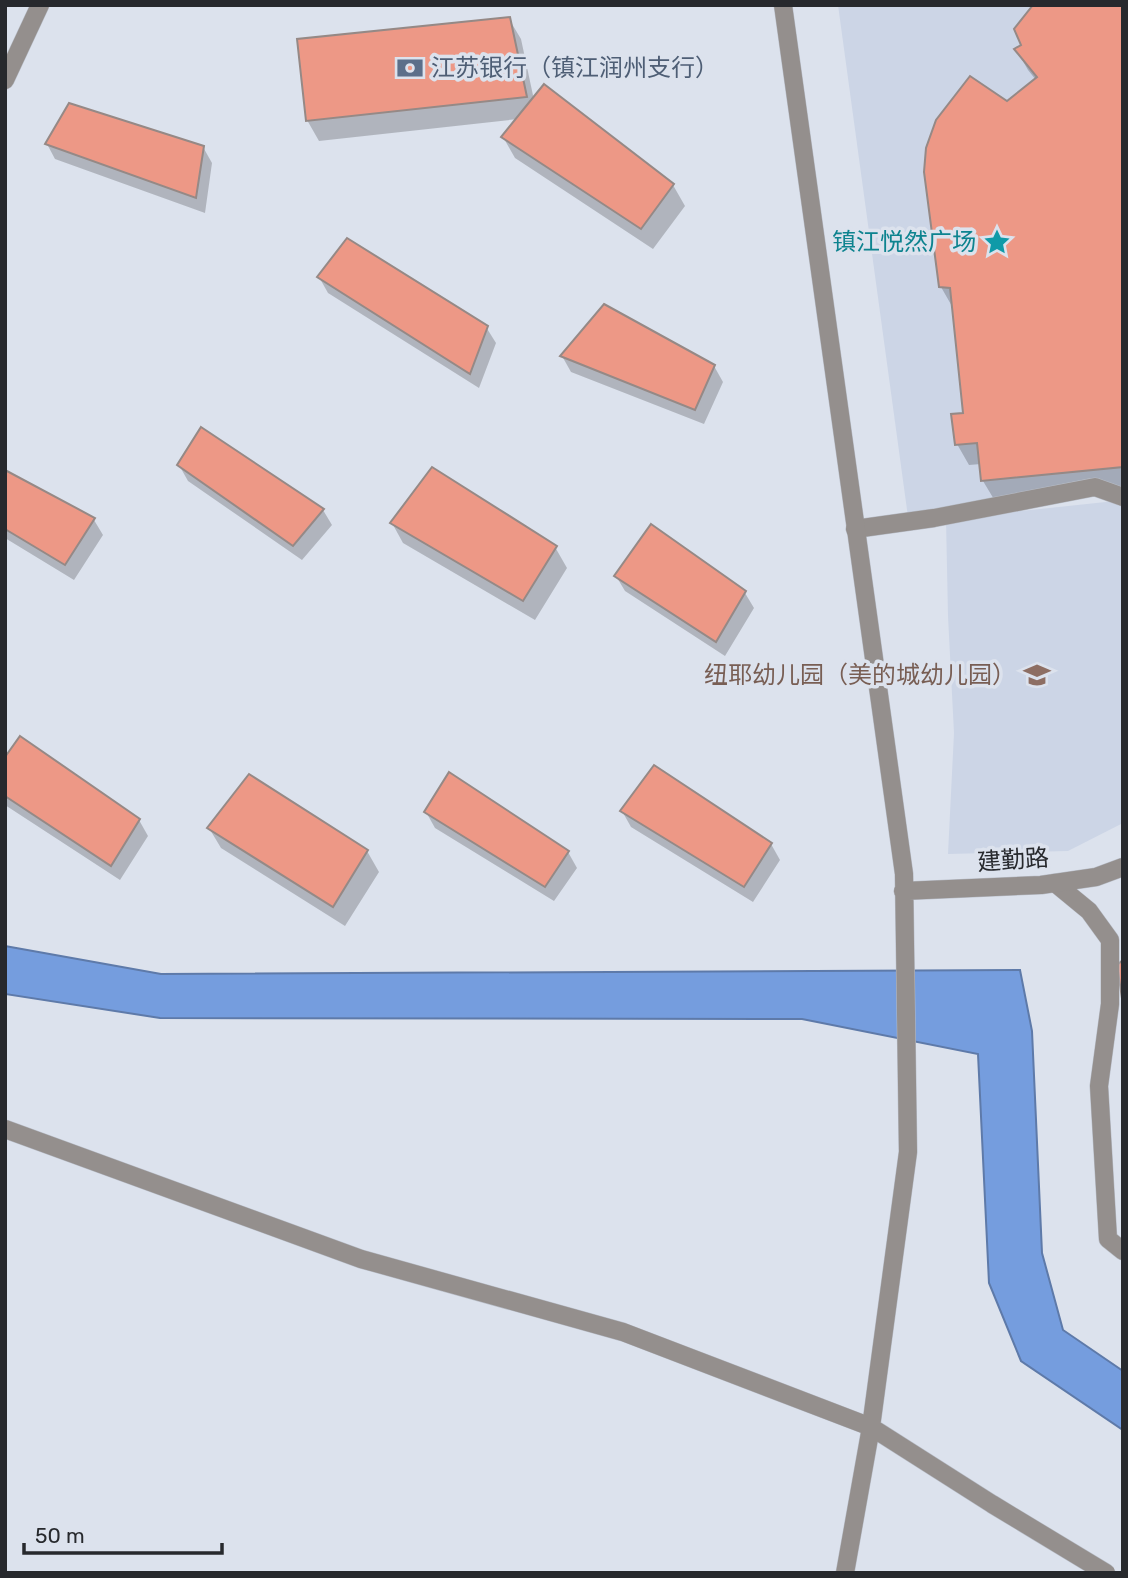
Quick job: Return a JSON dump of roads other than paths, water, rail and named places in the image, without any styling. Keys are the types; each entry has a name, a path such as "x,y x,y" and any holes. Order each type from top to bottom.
{"street":[{"path":"5,80 40,5"},
{"path":"783,5 904,874 908,1152 871,1427 845,1573"},
{"path":"855,529 934,518 1095,487 1123,497"},
{"name":"建勤路","path":"903,891 1055,883 1096,877 1123,867"},
{"path":"1055,883 1089,911 1110,940 1110,1004 1100,1086 1108,1239 1123,1251"},
{"path":"5,1129 361,1259 623,1332 871,1427 1106,1573"}],"water":[{"path":"5,946 161,974 1020,970 1032,1031 1042,1253 1063,1330 1123,1371 1123,1430 1021,1361 989,1283 978,1054 802,1019 160,1018 5,994"}],"place":[{"name":"江苏银行（镇江润州支行）","path":"410,68"},
{"name":"镇江悦然广场","path":"997,242"},
{"name":"纽耶幼儿园（美的城幼儿园）","path":"1037,675"}]}
